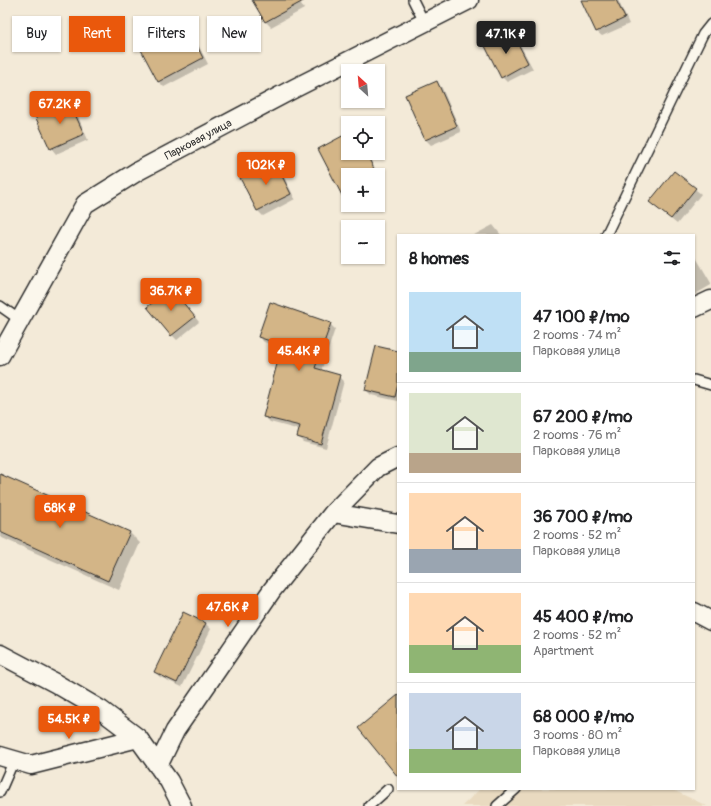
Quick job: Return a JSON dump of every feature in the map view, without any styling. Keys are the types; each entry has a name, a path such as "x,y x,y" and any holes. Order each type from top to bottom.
{"street":[{"name":"Парковая улица","path":"0,356 86,204 138,171 295,88 469,0"},
{"path":"695,308 711,300"},
{"path":"158,766 176,731 272,590 334,513 378,467 397,457"},
{"path":"334,513 397,524"},
{"path":"695,613 711,621"},
{"path":"0,654 102,710 138,738 169,781 182,806"},
{"path":"7,758 31,765 138,738"}],"lane":[{"path":"413,0 424,22"},
{"path":"606,234 703,34 711,24"},
{"path":"0,306 20,320"},
{"path":"695,380 711,385"},
{"path":"0,792 7,758"},
{"path":"369,806 388,788"},
{"path":"497,806 515,790"}],"shaded area":[{"path":"479,790 673,790 707,806 462,806"}],"building":[{"path":"252,0 305,0 265,22"},
{"path":"581,0 616,0 625,18 596,32"},
{"path":"512,32 528,63 501,78 485,46"},
{"path":"199,50 203,58 158,82 142,52 199,52"},
{"path":"437,81 457,126 425,140 405,95"},
{"path":"69,101 84,134 50,149 35,116"},
{"path":"341,137 341,160 370,160 374,168 341,168 341,193 318,149"},
{"path":"274,160 291,194 257,211 240,178"},
{"path":"674,171 696,188 671,219 649,202"},
{"path":"171,288 195,317 171,336 147,307"},
{"path":"270,302 331,323 315,368 340,375 321,444 297,437 300,426 263,417 282,345 258,337"},
{"path":"376,346 397,351 397,388 395,397 365,390"},
{"path":"0,474 130,532 108,581 0,532"},
{"path":"183,612 206,623 177,683 154,672"},
{"path":"397,696 397,776 358,728"}]}
